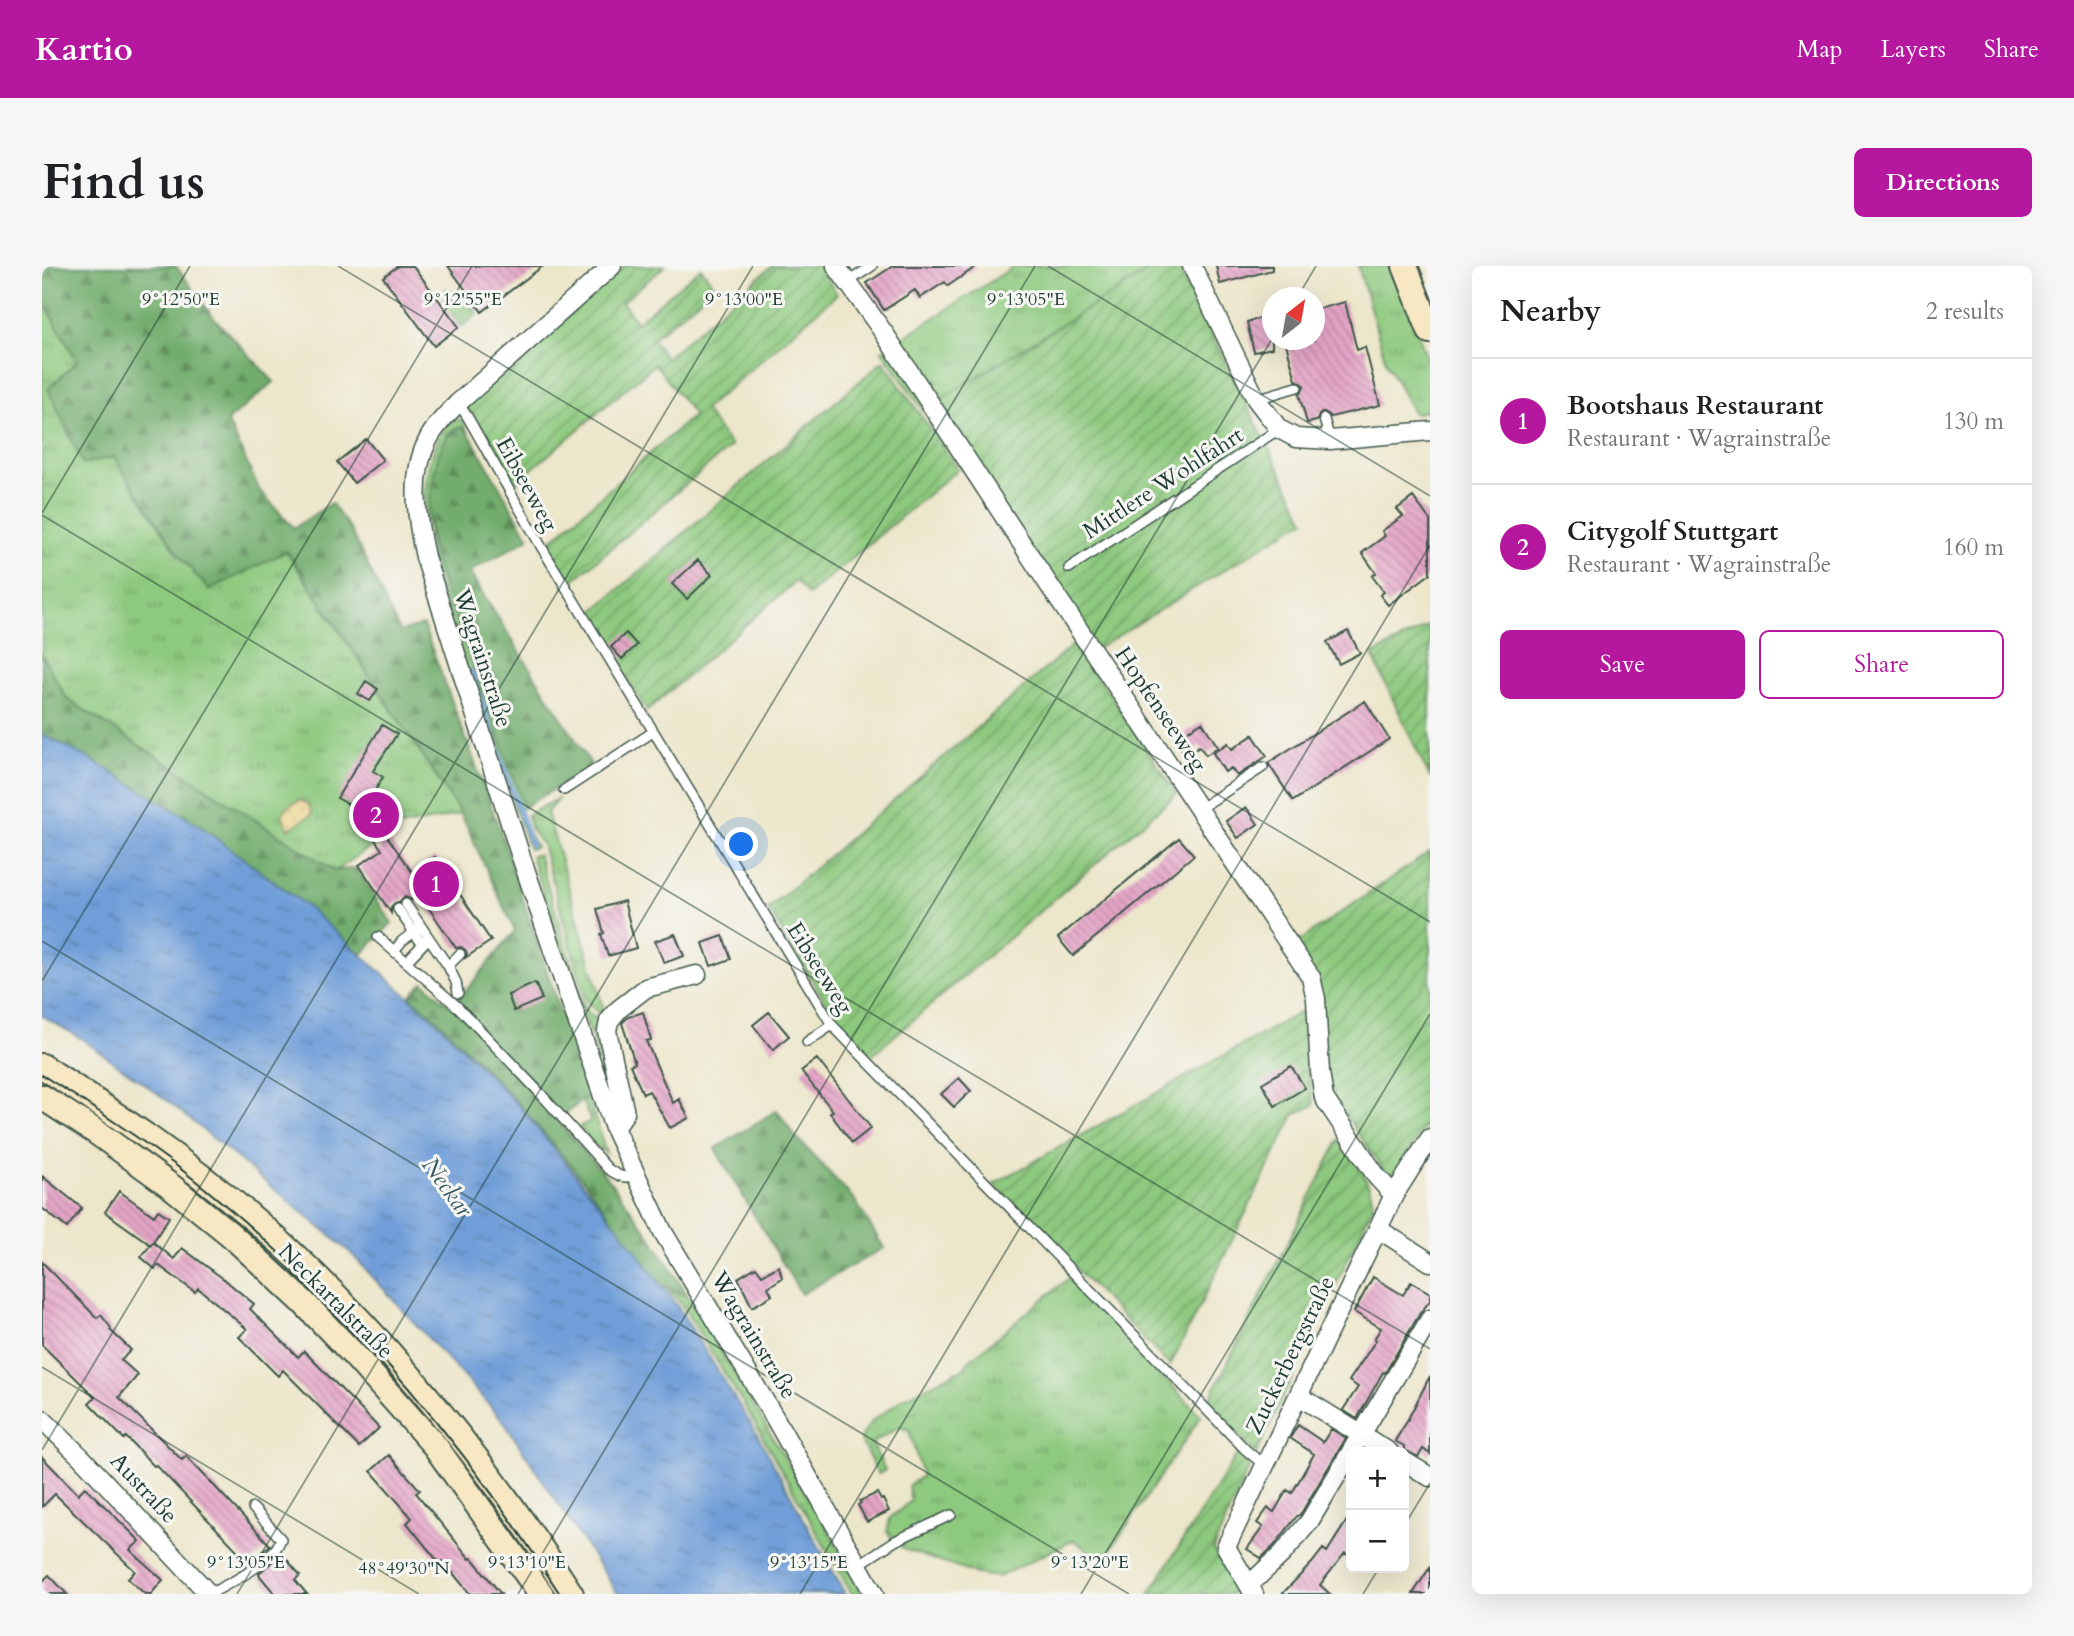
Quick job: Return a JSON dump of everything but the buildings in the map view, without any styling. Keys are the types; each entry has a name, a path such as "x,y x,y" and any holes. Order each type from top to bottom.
{"main road":[{"path":"1405,266 1430,331"},
{"name":"Neckartalstraße","path":"42,1066 117,1114 185,1165 249,1216 314,1275 382,1345 456,1431 509,1501 571,1594"},
{"name":"Neckartalstraße","path":"42,1097 172,1187 303,1301 435,1446 541,1594"}],"street":[{"name":"Wagrainstraße","path":"612,266 458,403 436,426 423,450 417,488 419,528 425,557 521,857 614,1128 663,1232 776,1420 874,1594"},
{"name":"Hopfenseeweg","path":"836,266 1311,977 1316,999 1324,1098 1377,1177 1394,1195"},
{"path":"1192,266 1256,399 1279,429 1296,438 1330,440 1430,431"},
{"path":"614,1128 625,1113 607,1031 609,1021 619,1009 646,988 697,975"},
{"name":"Zuckerbergstraße","path":"1252,1590 1226,1547 1394,1195 1430,1138"},
{"path":"1378,1229 1430,1262"},
{"path":"1252,1590 1309,1522 1430,1319"},
{"path":"1299,1396 1381,1447"},
{"name":"Austraße","path":"42,1419 92,1468 209,1594"},
{"path":"1409,1464 1430,1477"}],"lane":[{"path":"848,282 872,266"},
{"path":"1256,399 1297,387"},
{"name":"Eibseeweg","path":"458,403 548,559 832,1025 1246,1450 1264,1465"},
{"path":"1324,419 1330,440"},
{"name":"Mittlere Wohlfahrt","path":"1069,568 1279,429"},
{"path":"564,790 653,732"},
{"path":"1199,809 1263,766"},
{"path":"402,906 426,942 448,966 458,993"},
{"path":"394,951 418,929"},
{"path":"378,937 459,1008 608,1169 618,1176 631,1178 635,1175"},
{"path":"407,962 426,942"},
{"path":"448,966 460,954"},
{"path":"807,1042 832,1025"},
{"path":"209,1594 259,1565 279,1546 281,1539 277,1532 253,1508"},
{"path":"858,1565 895,1541 951,1515"}],"green space":[{"path":"42,266 78,362 49,389 84,464 113,456 178,554 209,589 286,551 461,814 400,827 335,871 67,699 42,655"},
{"path":"42,266 176,266 214,318 274,382 227,421 260,491 294,528 331,503 350,529 400,632 423,625 499,827 588,1096 557,1120 609,1180 651,1237 686,1293 662,1286 584,1181 520,1105 437,1019 410,996 423,982 450,1006 515,931 461,814 287,551 209,590 178,554 114,457 83,464 48,389 77,361 42,299"},
{"path":"625,266 665,266 622,302 637,322 701,268 715,286 652,339 666,358 772,266 819,266 837,294 704,410 731,446 570,583 547,544 694,415 655,364 513,485 466,405"},
{"path":"1015,266 1157,266 923,410 882,351"},
{"path":"1157,266 1177,266 1305,520 1087,655 923,410"},
{"path":"1358,266 1395,266 1430,368 1429,410 1414,414 1386,362"},
{"path":"446,289 469,301 478,314 462,326 443,302"},
{"path":"883,361 958,469 808,595 796,581 647,711 589,615"},
{"path":"462,420 468,432 462,427 455,428 447,435 435,562 524,807 520,809 536,847 529,849 431,563 424,492 429,463 440,435 448,423"},
{"path":"462,427 468,432 529,538 469,572 592,766 524,807 435,562 430,539 430,500 439,453 445,440 453,431"},
{"path":"1430,625 1430,778 1372,655"},
{"path":"1075,643 1177,794 871,1056 837,1021 768,909"},
{"path":"42,655 67,699 335,871 356,868 392,923 361,955 304,904 197,824 90,759 42,734"},
{"path":"559,798 547,812 604,1011 600,1015 586,1000 542,844 531,829 527,815"},
{"path":"1430,852 1430,1118 1392,1177 1383,1170 1332,1095 1295,944"},
{"path":"538,854 583,1003 586,1010 599,1022 615,1108 531,856"},
{"path":"1308,1008 1308,1073 1314,1105 1294,1115 1170,1366 994,1184"},
{"path":"588,1096 606,1153 579,1127 591,1121 582,1101"},
{"path":"777,1110 794,1135 854,1199 884,1248 801,1294 715,1149"},
{"path":"1339,1140 1366,1179 1373,1206 1256,1454 1207,1404"},
{"path":"1069,1278 1201,1416 1109,1552 1091,1553 1074,1540 998,1577 976,1574 903,1549 887,1532 890,1518 911,1501 908,1486 922,1476 909,1430 900,1427 872,1443 885,1470 878,1474 860,1439 871,1422 904,1398 966,1367 967,1362"},
{"path":"669,1290 688,1296 834,1540 862,1594 852,1594 748,1411 682,1305"},
{"path":"1238,1453 1250,1466 1213,1549 1240,1594 1149,1594"}],"sand":[{"path":"300,800 309,805 312,814 289,829 282,815 288,806"}],"water":[{"name":"Neckar","path":"42,734 90,759 197,824 304,904 436,1021 519,1106 616,1224 678,1307 757,1434 845,1594 618,1594 502,1419 350,1252 168,1101 82,1039 42,1016"}],"waterway":[{"path":"471,671 531,845"}],"tram line":[{"path":"42,1075 182,1170 238,1216 341,1314 389,1366 479,1476 560,1594"}],"place":[{"name":"Citygolf Stuttgart","path":"376,815"},
{"name":"Bootshaus Restaurant","path":"436,884"}]}
